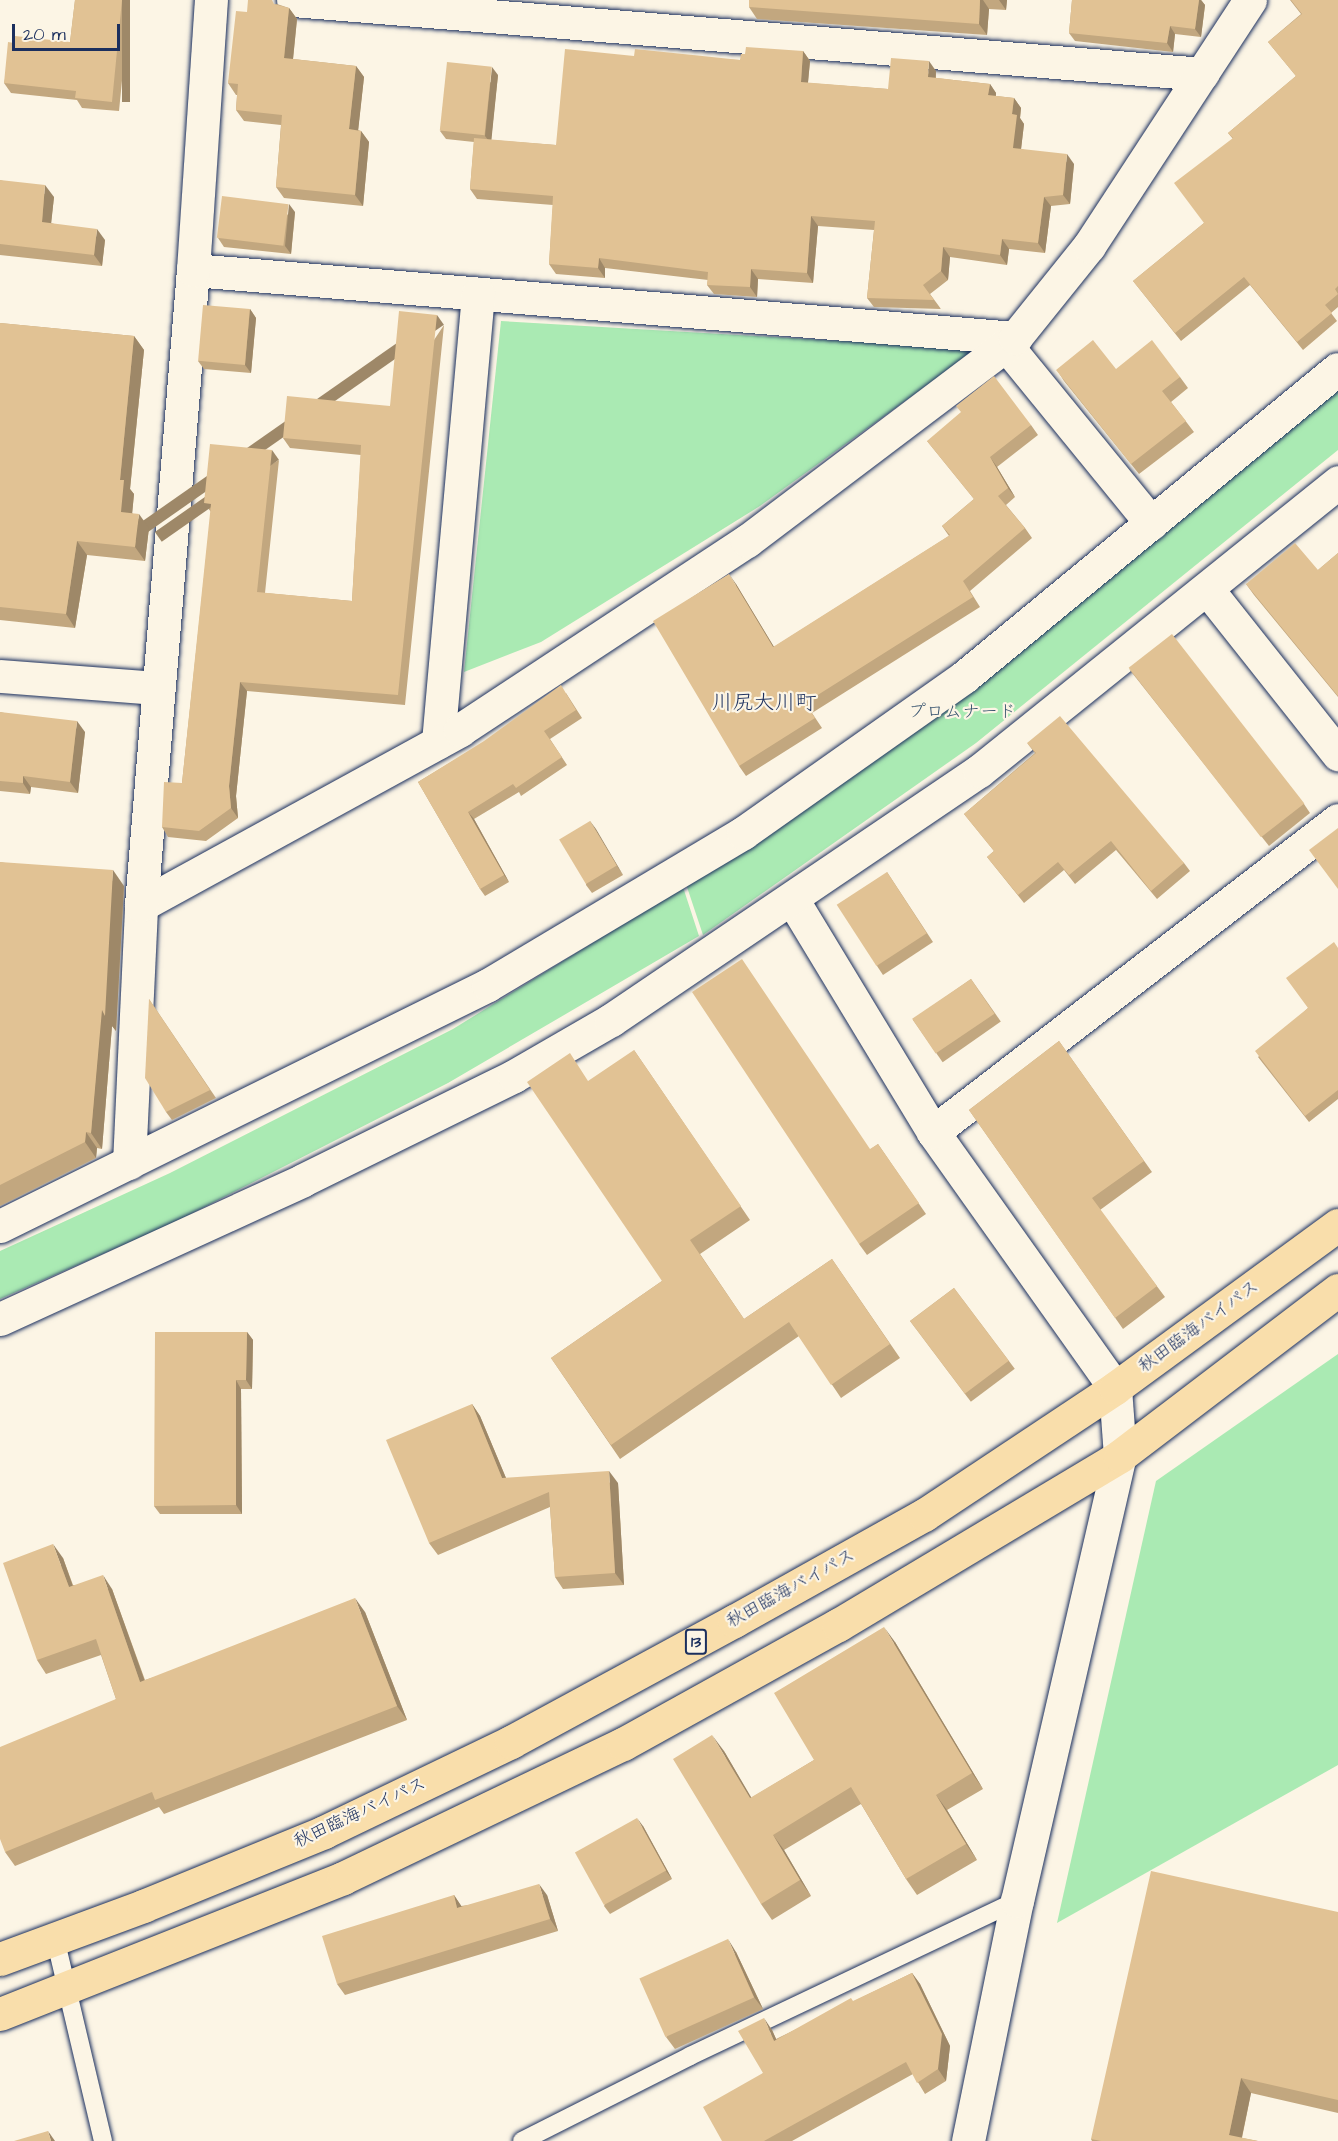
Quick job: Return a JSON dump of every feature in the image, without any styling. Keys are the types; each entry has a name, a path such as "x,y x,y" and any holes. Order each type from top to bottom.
{"highway":[{"name":"秋田臨海バイパス","path":"0,1959 324,1832 511,1742 924,1515 1115,1388 1338,1225"},
{"path":"0,2014 343,1878 623,1744 838,1625 1120,1456 1338,1290"}],"street":[{"path":"129,1163 141,904 157,688 194,270 211,0"},
{"path":"293,0 1202,74"},
{"path":"141,904 438,742 747,541 1010,342 1089,246 1250,0"},
{"path":"194,270 1010,342 1151,524"},
{"path":"438,742 478,294"},
{"path":"0,1226 489,985 743,833 964,677 1338,369"},
{"path":"0,1319 303,1180 514,1076 611,1020 980,771 1338,482"},
{"path":"1207,589 1338,754"},
{"path":"0,676 157,688"},
{"path":"933,1132 1338,820"},
{"path":"792,899 933,1132 1115,1388 1120,1456 1017,1901 968,2141"}],"lane":[{"path":"522,2141 690,2056 1017,1901"},
{"path":"55,1938 69,1987 104,2141"}],"green space":[{"path":"501,321 977,349 760,506 541,642 464,672"},
{"name":"プロムナード","path":"1338,377 1338,450 976,743 703,935 686,884"},
{"path":"683,887 699,936 448,1083 171,1224 0,1299 0,1251 170,1173 453,1029"},
{"path":"1338,1354 1338,1765 1057,1923 1156,1481"}],"building":[{"path":"75,0 122,0 112,102 75,98 76,91 4,83 8,42 14,43 15,36 70,42"},
{"path":"248,0 272,0 274,4 289,8 284,58 356,66 349,129 361,131 355,195 276,187 282,115 236,110 238,84 228,83 236,11 247,12"},
{"path":"749,0 980,0 979,24 749,7"},
{"path":"1072,0 1199,0 1195,29 1170,26 1167,43 1069,33"},
{"path":"1291,0 1338,0 1338,286 1335,289 1338,294 1325,305 1332,313 1297,342 1244,277 1175,333 1133,281 1204,223 1174,183 1233,138 1228,133 1296,76 1268,42 1302,14"},
{"path":"746,47 803,51 801,82 888,89 891,58 929,61 928,77 990,84 988,95 1014,98 1012,114 1017,115 1013,148 1067,154 1063,195 1044,197 1038,243 1002,239 1000,255 943,247 941,271 923,285 934,300 867,298 875,221 811,216 807,273 751,269 750,287 707,285 708,272 599,258 598,268 549,264 553,196 470,189 474,138 556,145 565,49 634,56 635,49 740,60 741,54 745,54"},
{"path":"447,62 492,67 485,135 440,131"},
{"path":"0,180 45,185 42,222 97,229 94,255 0,244"},
{"path":"222,196 289,204 283,246 217,238"},
{"path":"203,305 250,309 245,365 198,361"},
{"path":"399,311 437,315 398,695 240,682 229,786 231,808 199,831 162,827 164,782 182,783 211,504 204,503 210,444 272,450 257,592 352,601 361,445 283,438 287,396 390,406"},
{"path":"0,323 134,336 120,480 124,480 121,512 139,514 135,547 77,541 66,614 0,607"},
{"path":"1093,340 1116,369 1152,340 1180,377 1162,391 1186,421 1131,464 1056,370"},
{"path":"994,376 1031,425 990,457 1008,488 998,496 1025,528 963,581 973,597 805,703 815,718 739,766 653,621 729,574 773,647 950,535 942,526 974,499 927,441 961,412 956,406"},
{"path":"1295,543 1318,570 1338,553 1338,696 1246,584"},
{"path":"1172,634 1304,803 1261,837 1129,668"},
{"path":"561,685 576,710 544,731 562,757 516,788 513,784 468,812 504,875 480,889 418,782 484,741"},
{"path":"0,712 77,721 70,782 23,776 23,783 0,781"},
{"path":"1060,716 1184,863 1151,891 1111,841 1069,875 1058,862 1018,895 987,857 994,851 964,814 1036,753 1027,743"},
{"path":"590,821 617,866 586,884 559,840"},
{"path":"1338,828 1338,889 1309,850"},
{"path":"0,862 113,870 105,1016 102,1010 91,1133 86,1132 85,1142 0,1185"},
{"path":"887,872 927,933 876,966 837,905"},
{"path":"1334,942 1338,948 1338,1090 1305,1116 1255,1051 1308,1008 1286,978"},
{"path":"742,959 870,1149 878,1144 919,1203 859,1244 692,992"},
{"path":"971,979 994,1014 936,1054 912,1019"},
{"path":"149,999 210,1090 166,1112 145,1078"},
{"path":"1059,1041 1144,1161 1092,1198 1157,1286 1115,1318 969,1110"},
{"path":"634,1050 741,1206 690,1240 744,1319 832,1259 890,1344 831,1385 789,1322 611,1445 551,1358 662,1281 527,1082 570,1053 588,1081"},
{"path":"954,1288 1009,1361 965,1394 910,1321"},
{"path":"155,1332 247,1332 246,1380 236,1380 236,1505 154,1506"},
{"path":"472,1404 502,1478 609,1471 615,1573 555,1577 549,1492 429,1543 386,1440"},
{"path":"53,1544 69,1587 103,1575 140,1682 355,1598 397,1706 155,1800 152,1792 5,1852 0,1839 0,1747 116,1699 96,1639 37,1660 3,1563"},
{"path":"884,1627 972,1773 936,1795 966,1844 906,1879 851,1787 773,1835 800,1880 761,1904 673,1759 712,1735 750,1798 814,1760 774,1693"},
{"path":"637,1818 666,1870 604,1905 575,1852"},
{"path":"1151,1871 1338,1912 1338,2100 1241,2078 1229,2135 1258,2141 1101,2141 1091,2139"},
{"path":"539,1884 550,1919 337,1984 322,1936 454,1895 457,1908"},
{"path":"728,1939 754,1997 665,2037 639,1978"},
{"path":"912,1973 942,2034 938,2069 917,2083 906,2062 764,2141 722,2141 703,2107 763,2073 738,2031 764,2018 774,2041 851,1998 853,2001"},
{"path":"48,2131 51,2141 14,2141"}],"district":[{"name":"川尻大川町","path":"764,703"}]}
